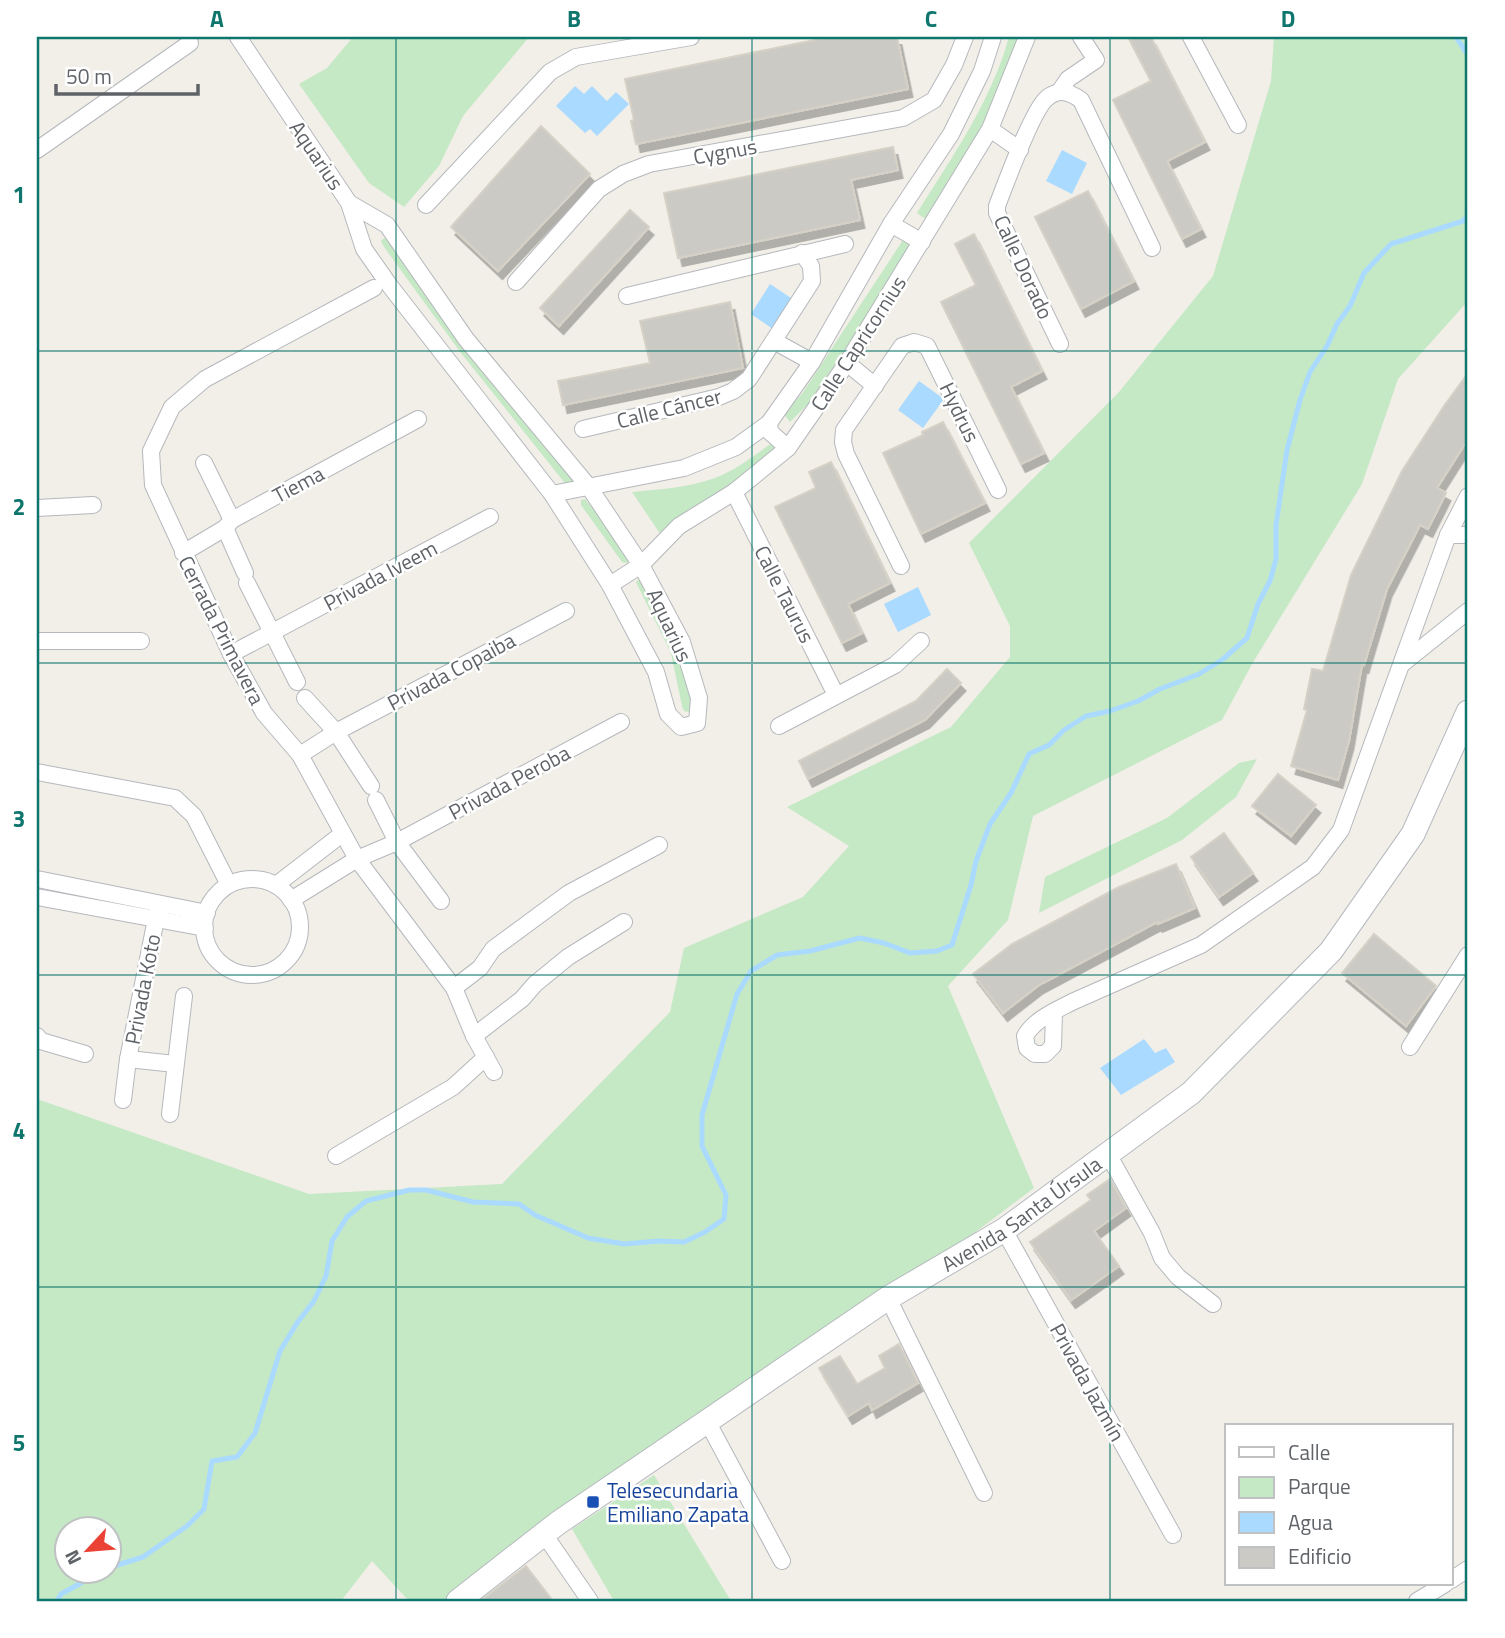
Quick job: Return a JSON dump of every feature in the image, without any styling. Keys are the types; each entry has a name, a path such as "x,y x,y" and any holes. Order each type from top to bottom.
{"street":[{"name":"Aquarius","path":"238,37 349,203 364,249 398,297 552,495 610,585 656,672 668,713 681,727 697,723 699,698 682,642 641,565 589,487 466,339 387,225 349,203"},
{"path":"426,205 550,72 576,57 691,37"},
{"name":"Cygnus","path":"516,282 599,189 623,174 649,164 903,118 934,100 954,65 965,37"},
{"name":"Calle Capricornius","path":"552,495 684,468 736,447 769,423 812,362 891,224 951,134 982,71 993,37"},
{"name":"Calle Capricornius","path":"610,585 641,565 679,526 734,492 788,448 847,363 990,129 1027,37"},
{"name":"Calle Dorado","path":"1060,344 997,214 996,206 1041,104 1048,96 1059,92 1068,79 1096,60 1081,37"},
{"path":"1191,37 1238,125"},
{"path":"37,150 190,43"},
{"path":"954,65 982,71"},
{"path":"1059,92 1070,92 1081,100 1152,248"},
{"path":"990,129 1020,150"},
{"path":"891,224 922,242"},
{"path":"627,296 845,244"},
{"name":"Calle Cáncer","path":"583,429 719,397 749,379 812,281 811,265 802,253"},
{"name":"Cerrada Primavera","path":"335,1156 490,1065 474,1036 454,988 357,859 300,755 264,712 231,654 153,485 151,451 172,407 205,379 374,288"},
{"path":"774,341 812,362"},
{"name":"Hydrus","path":"875,386 902,346 914,342 927,346 999,490"},
{"path":"847,363 875,386 844,430 846,454 901,566"},
{"name":"Tiema","path":"183,553 228,524 418,419"},
{"path":"769,423 770,432 788,448"},
{"path":"204,463 246,578 271,634 297,682"},
{"name":"Calle Taurus","path":"734,492 836,695"},
{"path":"1054,1012 1201,945 1313,867 1340,830 1448,536 1468,496"},
{"path":"37,508 93,505"},
{"name":"Privada Iveem","path":"231,654 490,517"},
{"path":"1448,536 1468,534"},
{"name":"Privada Copaiba","path":"300,755 336,732 566,611"},
{"path":"1401,665 1468,611"},
{"path":"779,726 895,665 921,640"},
{"path":"37,641 141,641"},
{"path":"305,698 336,732 374,793 397,842 440,901"},
{"name":"Avenida Santa Úrsula","path":"458,1601 544,1534 707,1421 888,1298 1004,1230 1191,1093 1331,951 1413,834 1468,712"},
{"name":"Privada Peroba","path":"291,900 357,859 397,842 621,722"},
{"path":"37,772 175,798 194,816 228,884"},
{"path":"276,886 342,834"},
{"path":"454,988 480,968 494,949 569,893 659,845"},
{"path":"37,879 206,921"},
{"path":"243,879 264,880 276,886 283,889 295,905 301,925 297,946 285,963 267,973 246,975 223,965 214,956 206,940 206,921 211,902 228,884 243,879"},
{"path":"37,897 158,911"},
{"name":"Privada Koto","path":"123,1100 128,1059 158,911"},
{"path":"474,1036 522,999 568,957 624,922"},
{"path":"1410,1047 1468,955"},
{"name":"Privada Koto","path":"170,1114 184,996"},
{"path":"37,1036 41,1041 85,1054"},
{"name":"Privada Koto","path":"128,1059 175,1064"},
{"path":"1108,1154 1152,1233 1162,1258 1178,1277 1213,1304"},
{"name":"Privada Jazmín","path":"1004,1230 1173,1535"},
{"path":"888,1298 984,1493"},
{"path":"707,1421 782,1561"},
{"path":"544,1534 590,1601"},
{"path":"1452,1579 1468,1569"},
{"path":"1418,1601 1442,1586"}],"green space":[{"path":"353,37 529,37 463,116 439,166 404,207 369,183 299,84 327,68"},
{"path":"1009,37 1019,37 984,126 927,220 917,213 981,106"},
{"path":"1274,37 1468,37 1468,301 1398,379 1362,484 1252,664 1222,720 1033,816 1008,920 948,986 1034,1188 888,1298 465,1601 409,1601 372,1561 341,1601 37,1601 37,1099 309,1194 502,1184 670,1012 684,948 803,897 849,846 787,807 951,727 1010,657 1010,626 969,543 1119,392 1213,276 1271,81"},
{"path":"384,238 392,242 575,478 573,484 569,486 564,482 461,353 384,247 381,241"},
{"path":"903,240 913,248 809,403 790,422 783,413 802,394"},
{"path":"772,443 780,453 747,477 688,510 661,535 632,492 684,486 715,478 738,467"},
{"path":"585,499 627,551 627,563 622,562 581,505 581,500"},
{"path":"641,577 681,652 692,707 689,712 684,711 682,706 671,653 636,582"},
{"path":"1257,759 1236,797 1182,840 1039,913 1045,877 1167,818 1239,763"},
{"path":"654,1475 731,1601 614,1601 572,1529"}],"water":[{"path":"575,86 584,94 592,86 607,101 616,92 629,104 597,136 590,129 585,133 556,106"},
{"path":"1062,150 1087,163 1072,194 1046,181"},
{"path":"770,284 797,302 777,332 751,314"},
{"path":"919,381 944,399 923,428 898,410"},
{"path":"918,587 931,615 898,632 884,604"},
{"path":"1144,1039 1155,1053 1166,1048 1175,1062 1121,1095 1100,1068"}],"building":[{"path":"829,37 897,37 908,89 636,144 625,79"},
{"path":"1128,37 1151,37 1205,142 1167,161 1201,229 1182,239 1113,100 1151,81"},
{"path":"541,126 590,174 498,271 451,227"},
{"path":"893,147 898,170 851,180 860,220 678,258 664,193"},
{"path":"1088,191 1134,281 1081,309 1035,217"},
{"path":"630,210 649,227 559,326 540,308"},
{"path":"974,234 1042,371 1011,387 1044,453 1021,464 941,302 976,285 955,244"},
{"path":"730,302 743,368 563,405 558,381 650,363 640,321"},
{"path":"1468,373 1468,439 1437,488 1446,493 1428,529 1420,525 1387,589 1364,665 1362,664 1349,741 1338,780 1291,766 1307,710 1304,709 1312,669 1323,671 1351,575 1402,471"},
{"path":"943,422 985,503 921,534 883,453 923,435 922,432"},
{"path":"831,462 890,583 848,604 862,633 842,643 775,507 816,488 809,472"},
{"path":"947,669 961,683 925,720 808,779 799,761 916,701"},
{"path":"1278,774 1316,805 1291,836 1252,806"},
{"path":"1224,833 1253,873 1219,897 1191,857"},
{"path":"1176,864 1195,908 1158,924 1157,922 1039,985 1003,1013 973,974 1012,944 1119,887"},
{"path":"1374,934 1436,986 1406,1026 1342,973"},
{"path":"1110,1179 1126,1208 1094,1231 1119,1266 1071,1300 1030,1242 1091,1200 1087,1195"},
{"path":"899,1344 918,1383 872,1410 869,1403 848,1416 819,1368 840,1356 857,1384 885,1368 879,1356"},
{"path":"526,1566 553,1601 480,1601"}],"waterway":[{"path":"1456,37 1468,55"},
{"path":"122,1564 143,1557 187,1526 204,1509 212,1461 237,1457 255,1433 280,1351 314,1301 326,1276 332,1241 347,1217 366,1201 409,1190 426,1190 473,1202 519,1204 535,1215 588,1238 624,1244 684,1242 724,1219 726,1195 702,1146 702,1115 737,994 751,971 777,955 810,951 860,938 884,943 910,953 937,951 952,945 976,861 990,824 1011,793 1029,754 1049,745 1064,730 1086,716 1138,701 1199,674 1223,659 1247,638 1276,559 1276,525 1287,450 1310,372 1350,306 1364,273 1391,244 1463,221 1468,215"},
{"path":"57,1601 61,1594 76,1586"}],"place":[{"name":"Telesecundaria Emiliano Zapata","path":"593,1502"}]}
